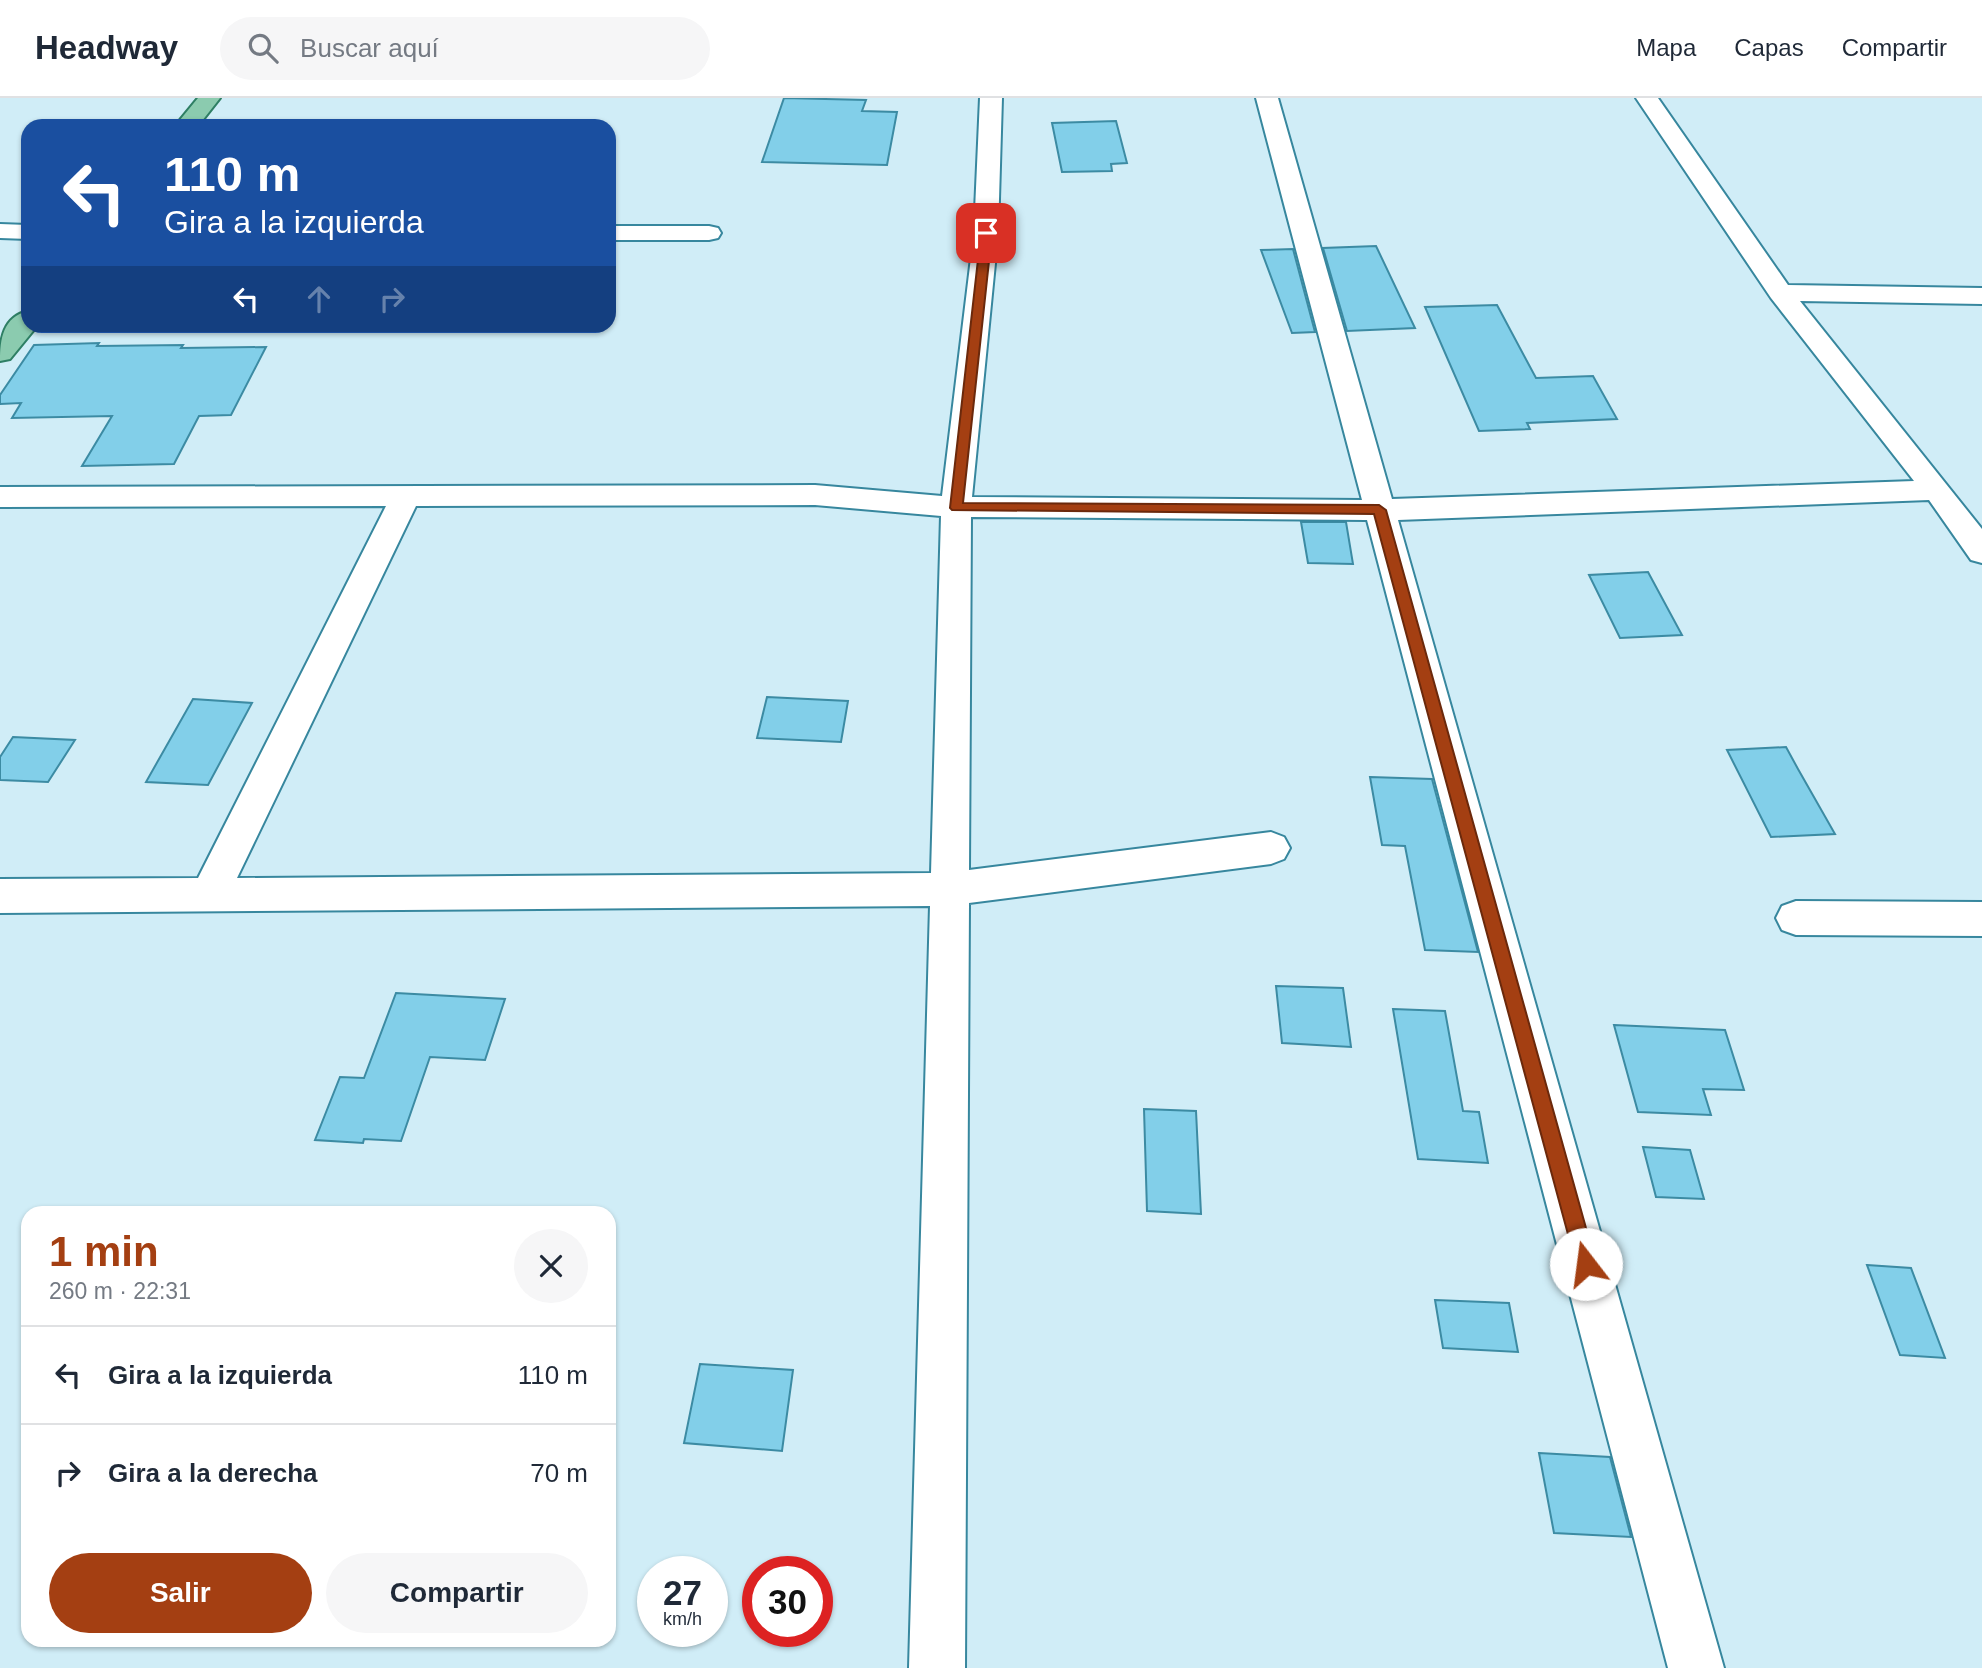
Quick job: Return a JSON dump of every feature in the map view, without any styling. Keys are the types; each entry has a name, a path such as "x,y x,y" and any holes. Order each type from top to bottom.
{"main road":[{"path":"192,119 209,98"},
{"path":"0,353 21,328"}],"street":[{"path":"937,1668 956,508 986,233 991,98"},
{"path":"1267,98 1696,1668"},
{"path":"1647,98 1780,293 1937,490 1982,552"},
{"path":"0,231 21,232"},
{"path":"616,233 709,233"},
{"path":"1780,293 1982,296"},
{"path":"0,497 815,495 956,508 1379,510 1937,490"},
{"path":"209,894 406,496"},
{"path":"0,897 951,889 1270,848"},
{"path":"1796,918 1982,919"}],"building":[{"path":"784,98 866,100 862,111 897,112 887,165 762,162"},
{"path":"1116,121 1127,163 1111,164 1112,171 1062,172 1052,123"},
{"path":"1376,246 1415,328 1347,331 1323,248"},
{"path":"1293,249 1315,332 1292,333 1261,250"},
{"path":"1497,305 1536,378 1593,376 1617,419 1527,423 1530,429 1479,431 1425,307"},
{"path":"99,343 97,346 266,347 231,415 199,416 174,464 82,466 112,416 12,418 21,403 0,404 0,395 34,345"},
{"path":"1301,522 1346,522 1353,564 1308,563"},
{"path":"1648,572 1682,635 1620,638 1589,575"},
{"path":"767,697 848,701 841,742 757,738"},
{"path":"193,699 252,703 208,785 146,782"},
{"path":"13,737 75,740 48,782 0,780 0,757"},
{"path":"1786,747 1835,834 1771,837 1727,750"},
{"path":"1370,777 1432,779 1478,952 1425,950 1405,846 1382,845"},
{"path":"1276,986 1343,988 1351,1047 1282,1043"},
{"path":"396,993 505,999 485,1060 430,1057 401,1141 364,1139 363,1143 315,1140 340,1077 364,1078"},
{"path":"1393,1009 1445,1011 1463,1111 1479,1112 1488,1163 1418,1159"},
{"path":"1614,1025 1725,1030 1744,1090 1703,1089 1711,1115 1638,1112"},
{"path":"1144,1109 1196,1111 1201,1214 1147,1211"},
{"path":"1643,1147 1690,1150 1704,1199 1656,1197"},
{"path":"1867,1265 1911,1268 1945,1358 1900,1355"},
{"path":"1435,1300 1509,1303 1518,1352 1443,1348"},
{"path":"700,1364 793,1370 782,1451 684,1443"},
{"path":"1539,1453 1610,1457 1631,1537 1554,1533"}],"route":[{"path":"986,233 956,508 1379,510 1586,1264"}]}
